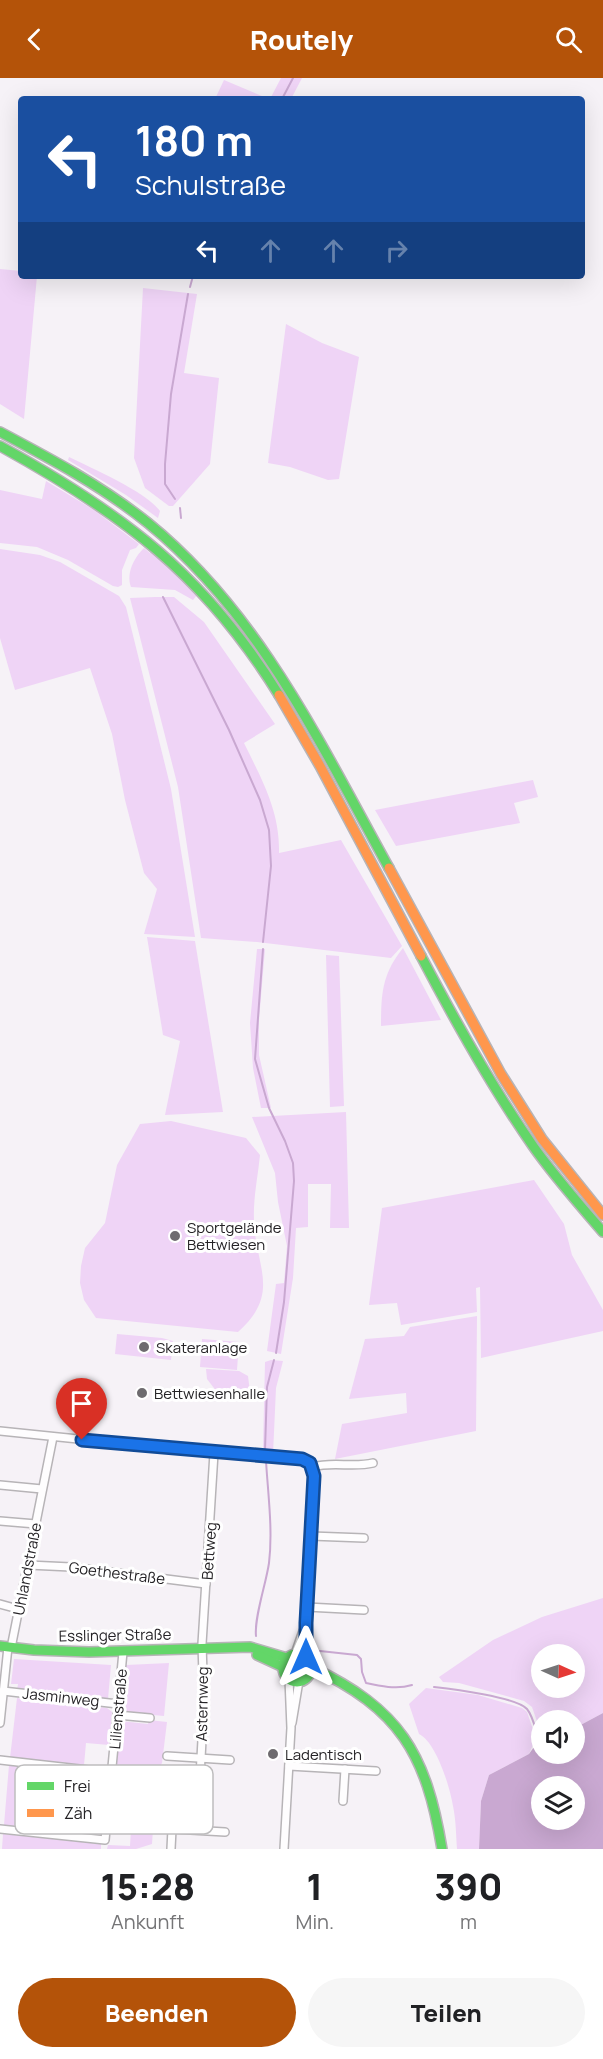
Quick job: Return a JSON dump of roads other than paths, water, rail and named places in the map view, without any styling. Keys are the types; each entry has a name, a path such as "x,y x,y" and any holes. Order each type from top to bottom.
{"main road":[{"path":"0,432 78,476 146,521 192,563 230,606 276,668 315,734 501,1074 548,1147 603,1215"},
{"path":"0,446 87,495 138,532 184,573 224,617 268,678 313,753 493,1085 547,1165 603,1232"},
{"name":"Esslinger Straße","path":"6,1647 79,1652 250,1647 288,1660 306,1657"},
{"path":"306,1657 309,1671"},
{"path":"288,1660 286,1676 289,1679 299,1682 309,1671"},
{"path":"309,1671 336,1679 369,1698 409,1743 430,1790 437,1815 442,1849"}],"street":[{"path":"0,1431 306,1460 313,1467 314,1476 306,1657"},
{"name":"Uhlandstraße","path":"0,1723 6,1647 28,1565 53,1437"},
{"name":"Bettweg","path":"202,1649 214,1452"},
{"path":"313,1467 328,1464 373,1463"},
{"path":"0,1485 42,1489"},
{"path":"0,1521 36,1524"},
{"path":"311,1536 364,1538"},
{"name":"Goethestraße","path":"28,1565 71,1567 206,1584"},
{"path":"0,1604 18,1609"},
{"path":"307,1607 364,1610"},
{"path":"288,1660 306,1623"},
{"name":"Asternweg","path":"201,1765 204,1704 202,1649"},
{"name":"Lilienstraße","path":"113,1765 123,1652"},
{"path":"284,1849 291,1728 289,1679"},
{"path":"291,1728 299,1682"},
{"name":"Jasminweg","path":"3,1691 118,1704"},
{"path":"117,1715 150,1718"},
{"path":"167,1756 230,1760"},
{"path":"0,1760 51,1765"},
{"path":"289,1766 376,1771"},
{"path":"343,1801 345,1769"},
{"path":"0,1829 15,1831"},
{"path":"213,1831 225,1832"},
{"path":"48,1834 105,1840 106,1834"},
{"path":"171,1849 172,1834"}],"waterway":[{"path":"284,96 293,78"},
{"path":"190,287 192,279"},
{"path":"175,499 165,484 165,464 171,394 188,294"},
{"path":"180,508 181,518"},
{"path":"163,597 229,730 260,800 269,830 271,866 263,942"},
{"path":"263,949 255,1059 269,1108 293,1163 294,1181 284,1302 276,1353"},
{"path":"265,1450 267,1387 274,1360"},
{"path":"256,1636 270,1550 266,1461"},
{"path":"320,1651 357,1655 361,1659 366,1683 395,1687 412,1685"},
{"path":"434,1687 483,1694 510,1701 527,1709 531,1716"}],"place":[{"name":"Sportgelände Bettwiesen","path":"175,1236"},
{"name":"Skateranlage","path":"144,1347"},
{"name":"Bettwiesenhalle","path":"142,1393"},
{"name":"Ladentisch","path":"273,1754"}]}
